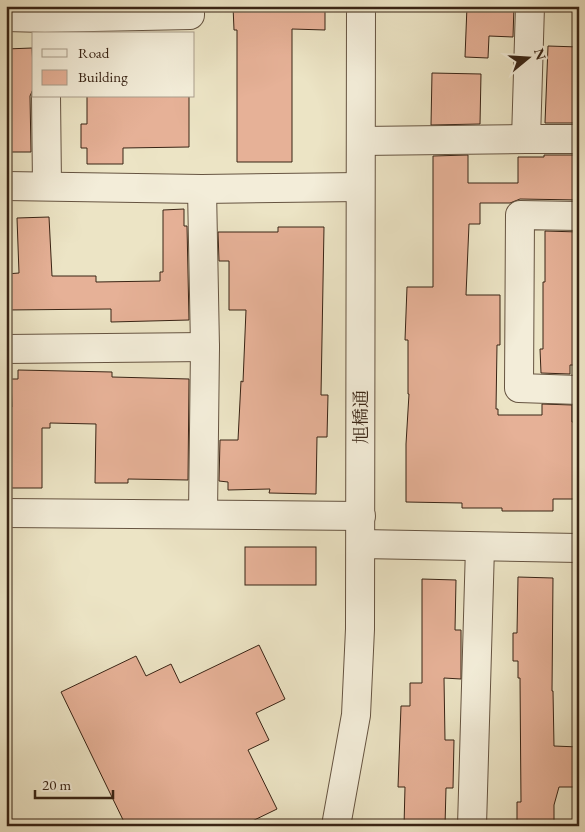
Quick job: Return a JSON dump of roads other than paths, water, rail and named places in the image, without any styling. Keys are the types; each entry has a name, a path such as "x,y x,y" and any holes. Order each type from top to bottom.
{"street":[{"path":"6,16 45,19 190,15 190,6"},
{"name":"旭橋通","path":"336,826 356,714 360,629 361,6"},
{"path":"526,139 530,6"},
{"path":"46,98 47,186"},
{"path":"361,141 579,139"},
{"path":"6,186 202,189 360,187"},
{"path":"202,189 205,347 203,514"},
{"path":"579,216 520,215 519,388 579,390"},
{"path":"6,349 205,347"},
{"path":"6,513 361,516"},
{"path":"361,544 579,548"},
{"path":"472,826 480,547"}]}
